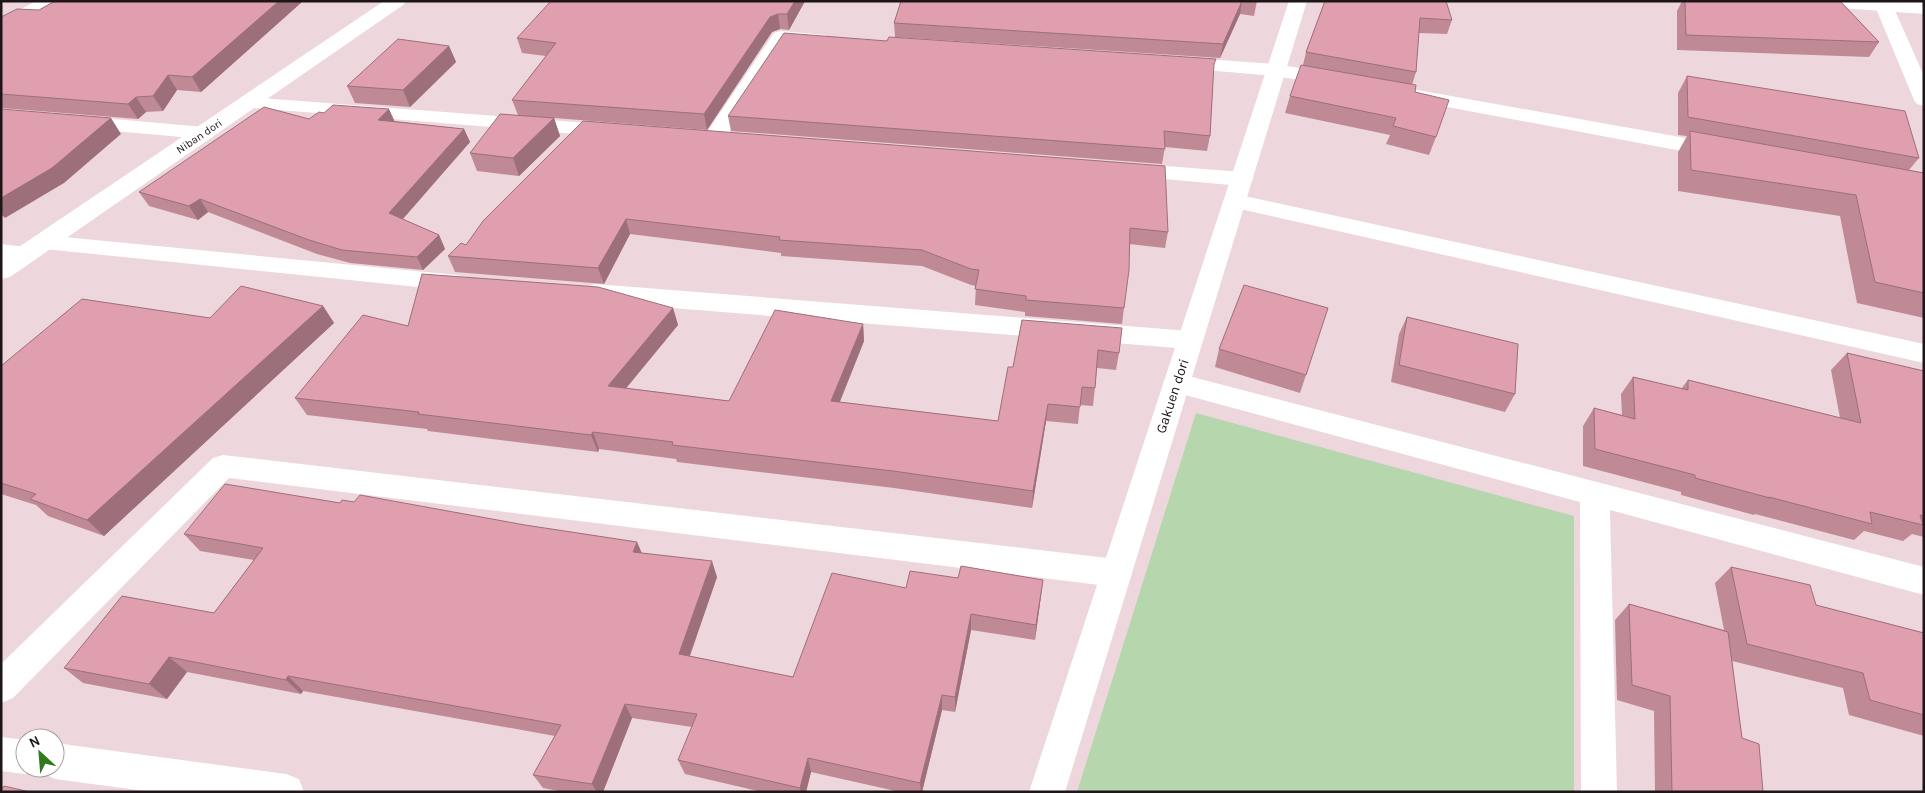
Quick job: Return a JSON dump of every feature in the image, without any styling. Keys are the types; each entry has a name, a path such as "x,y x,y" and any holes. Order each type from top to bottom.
{"street":[{"name":"Niban dori","path":"1,271 397,1"},
{"name":"Gakuen dori","path":"1047,792 1298,1"},
{"path":"1823,2 1924,8"},
{"path":"1,7 43,5"},
{"path":"1,28 43,5"},
{"path":"1884,6 1924,100"},
{"path":"714,138 781,37 840,41"},
{"path":"1157,62 1276,70 1354,84"},
{"path":"1394,91 1737,154"},
{"path":"249,102 639,132"},
{"path":"1,115 204,133"},
{"path":"561,149 582,128"},
{"path":"1112,169 1238,190 1924,354"},
{"path":"1,252 35,248 480,284"},
{"path":"430,280 451,260"},
{"path":"568,291 1190,340"},
{"path":"1176,383 1924,581"},
{"path":"1,687 223,466 1116,572"},
{"path":"1595,494 1599,792"},
{"path":"1,754 15,756"},
{"path":"65,762 286,792"}],"green space":[{"path":"1196,413 1574,516 1574,792 1077,792"}],"building":[{"path":"55,1 279,1 192,77 168,75 153,96 136,97 128,104 1,94 1,17 17,9 39,10"},
{"path":"551,1 795,1 787,14 778,14 770,17 704,114 512,100 556,43 517,38"},
{"path":"901,1 1242,1 1223,44 894,23"},
{"path":"1325,1 1446,1 1452,20 1420,18 1416,72 1306,52"},
{"path":"1685,1 1840,1 1879,42 1686,35"},
{"path":"784,33 887,41 889,37 1216,59 1214,64 1210,136 1164,131 1165,149 728,116"},
{"path":"398,39 449,46 403,90 347,86"},
{"path":"1301,65 1416,85 1415,92 1449,100 1436,137 1393,126 1396,118 1290,96"},
{"path":"1687,76 1905,111 1919,158 1688,117"},
{"path":"333,105 389,109 378,120 464,129 389,213 439,235 417,257 342,250 309,240 200,199 189,206 139,192 264,107 309,119 319,112 324,113"},
{"path":"1,109 111,118 52,168 1,198"},
{"path":"500,114 554,118 513,158 470,153"},
{"path":"583,121 1165,166 1168,232 1130,228 1129,270 1124,308 1026,300 1026,296 975,289 979,270 971,269 922,250 779,240 780,237 626,219 598,268 448,256 461,243 466,245 483,221"},
{"path":"1690,131 1924,173 1924,293 1875,282 1856,195 1691,170"},
{"path":"422,274 598,287 673,308 608,386 729,401 775,310 863,324 831,401 998,421 1008,367 1013,367 1022,320 1122,328 1119,353 1098,350 1095,388 1082,387 1080,407 1048,404 1033,491 893,471 672,445 673,442 593,432 591,435 295,398 363,315 408,326"},
{"path":"1244,285 1328,308 1306,375 1219,349"},
{"path":"241,286 323,306 87,520 30,499 36,494 1,483 1,366 82,299 210,318"},
{"path":"1407,317 1518,344 1515,394 1399,365"},
{"path":"1847,353 1924,371 1924,516 1920,515 1923,525 1870,512 1872,524 1695,478 1695,475 1595,449 1594,408 1635,419 1633,377 1688,390 1688,380 1861,423"},
{"path":"225,484 340,503 342,500 354,502 360,495 525,525 637,542 633,552 712,561 679,654 793,677 832,573 906,588 910,571 958,578 961,566 1043,580 1036,625 971,614 955,697 942,695 920,783 808,758 800,788 678,760 697,714 625,704 592,784 533,775 561,725 288,676 286,680 169,657 149,684 64,668 122,596 214,613 263,548 184,534"},
{"path":"1731,567 1810,585 1816,605 1924,633 1924,715 1870,700 1863,673 1747,644"},
{"path":"1629,604 1728,632 1742,738 1759,744 1763,792 1672,792 1670,696 1632,685"},
{"path":"4,786 30,792 1,792"}]}
